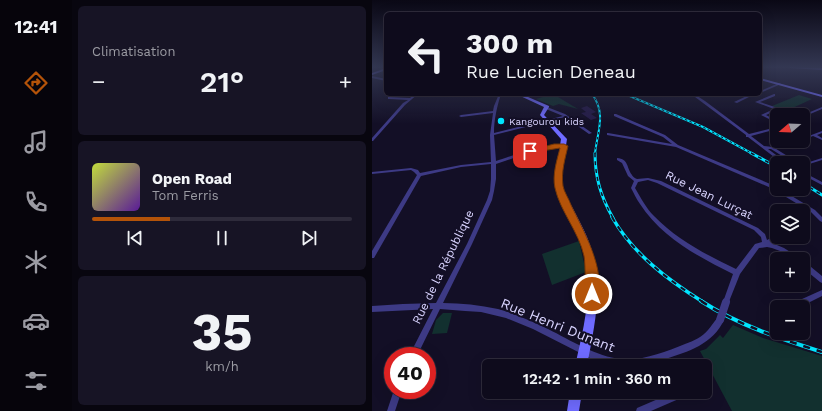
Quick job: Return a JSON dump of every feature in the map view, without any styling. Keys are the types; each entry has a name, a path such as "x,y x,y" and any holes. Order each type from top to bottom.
{"street":[{"path":"762,92 775,86"},
{"path":"788,86 822,96"},
{"path":"774,95 757,102 774,108"},
{"path":"392,96 389,98 409,99"},
{"path":"372,140 404,104 414,96"},
{"name":"Rue de la République","path":"417,347 468,248 489,199 492,184 492,135 494,112 499,96"},
{"path":"523,96 565,116 590,133"},
{"path":"695,96 714,108 747,136 775,156"},
{"path":"736,102 748,96"},
{"path":"547,108 542,115 563,136 564,146 559,172 559,187 589,254 592,276 592,294 582,359"},
{"path":"810,113 822,108"},
{"path":"461,116 494,112"},
{"path":"770,112 763,115 770,118"},
{"path":"615,115 664,136 677,146"},
{"path":"492,135 565,116"},
{"path":"747,136 770,130"},
{"path":"810,136 822,132"},
{"path":"608,134 677,146 773,187 812,211 822,220"},
{"path":"813,135 822,139"},
{"path":"372,256 419,175 461,166 493,163 530,151 554,146 564,146"},
{"path":"760,146 772,148 785,156"},
{"path":"618,159 624,162 630,176 636,181 633,188 637,197 656,222 686,246 737,273"},
{"path":"810,164 821,160"},
{"path":"372,173 411,169 416,171 419,175"},
{"path":"810,177 822,184"},
{"name":"Rue Jean Lurçat","path":"636,181 648,179 659,182 756,229 763,236 766,244"},
{"name":"Rue Henri Dunant","path":"372,308 437,307 497,313 515,318 584,351 614,362 632,363 660,358 694,345 710,335 720,320 737,273 757,246 770,241"},
{"path":"766,244 787,252"},
{"path":"810,270 822,280"},
{"path":"806,300 822,293"},
{"path":"391,411 395,399"},
{"path":"573,411 575,399"},
{"path":"640,411 668,399"}],"green space":[{"path":"799,95 812,99 792,108 778,108 772,106"},
{"path":"546,96 556,96 578,109 559,104 553,106 536,99"},
{"path":"579,241 586,272 552,285 542,254"},
{"path":"443,313 452,313 447,333 432,334 436,320"},
{"path":"733,325 763,338 822,356 822,411 732,411 712,374 712,359 704,359 700,351 706,349 720,335 723,338"}],"building":[{"path":"587,106 596,112 591,114 597,118 591,120 581,113 586,112 581,108"}],"railway":[{"path":"593,96 597,101 600,116 595,154"},
{"path":"630,96 703,127 753,154"},
{"path":"751,153 770,163"},
{"path":"595,154 596,171 600,187 613,218"},
{"path":"810,187 822,195"},
{"path":"612,217 630,243 652,265 677,285 703,302"},
{"path":"701,301 715,310 745,324 822,352"}],"place":[{"name":"Kangourou kids","path":"501,121"}],"route":[{"path":"530,151 554,146 564,146 558,178 559,187 589,254 592,276 592,294"}]}
